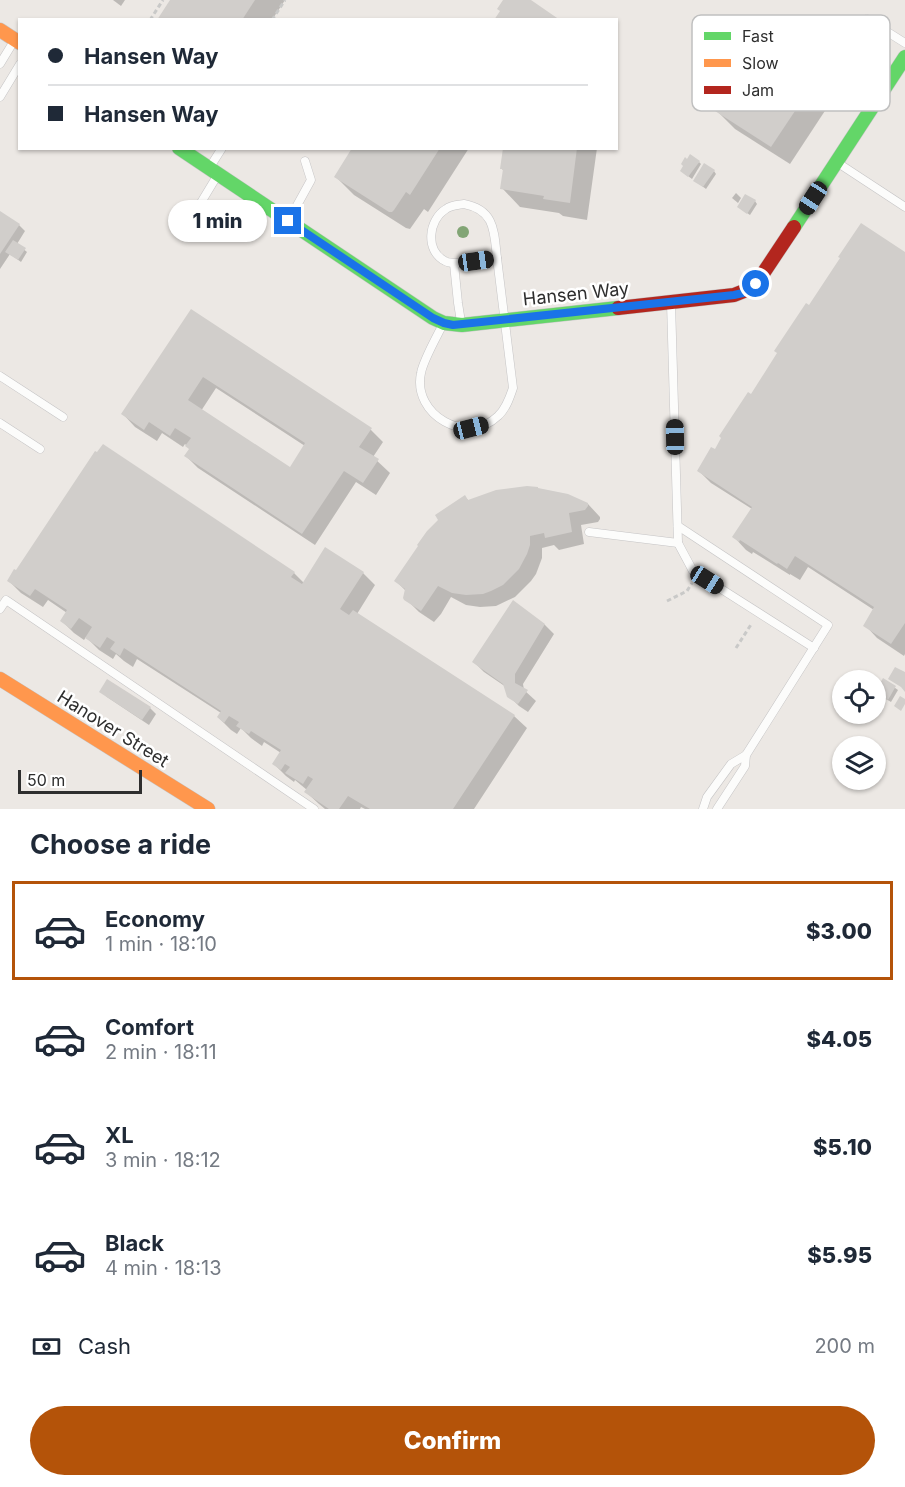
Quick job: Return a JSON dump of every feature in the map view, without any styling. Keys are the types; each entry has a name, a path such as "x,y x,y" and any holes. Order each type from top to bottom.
{"street":[{"path":"0,30 17,42"},
{"name":"Hansen Way","path":"890,81 905,58"},
{"name":"Hansen Way","path":"182,150 433,318 444,323 462,325 743,293 756,284 870,111"},
{"name":"Hanover Street","path":"0,679 208,809"}],"lane":[{"path":"890,34 905,43"},
{"path":"0,64 17,42"},
{"path":"0,97 18,67"},
{"path":"185,229 221,150"},
{"path":"288,221 311,180 305,161"},
{"path":"836,163 905,207"},
{"path":"444,323 421,372 420,388 425,403 433,414 457,427 471,428 486,424 499,416 510,398 513,387 505,320 497,258 493,228 483,211 464,204 453,205 437,217 432,226 431,236 438,255 446,262 454,264 497,258"},
{"path":"454,264 462,325"},
{"path":"671,302 678,543 693,571 814,648"},
{"path":"0,376 63,417"},
{"path":"0,423 40,449"},
{"path":"678,526 828,624 746,755 731,764 707,797 702,809"},
{"path":"589,532 678,543"},
{"path":"0,609 6,600 314,809"},
{"path":"717,809 746,766 746,755"}],"path":[{"path":"151,18 163,0"},
{"path":"273,18 285,0"},
{"path":"667,601 687,591 692,583"},
{"path":"736,648 752,623"}],"building":[{"path":"170,0 255,0 243,18 158,18"},
{"path":"503,0 531,0 557,18 495,18 500,11 497,9"},
{"path":"715,111 795,111 771,147"},
{"path":"351,150 439,150 410,195 406,192 392,212 334,177"},
{"path":"503,150 577,150 570,203 500,189 503,169 500,169"},
{"path":"690,154 700,161 688,177 680,171 685,157 687,159"},
{"path":"704,163 715,170 703,187 693,181"},
{"path":"745,194 756,200 747,214 737,207"},
{"path":"0,211 20,224 0,254"},
{"path":"861,223 905,252 905,623 891,644 863,626 874,607 795,556 787,569 732,537 752,507 697,471 711,447 715,449 721,438 719,436 748,392 751,394 777,353 774,351 806,303 809,305"},
{"path":"13,240 26,248 18,260 5,252"},
{"path":"191,309 372,428 359,447 379,459 363,483 344,471 302,534 184,456 189,449 185,446 191,438 175,428 170,436 149,422 144,430 121,414","holes":["203,377 305,443 290,467 188,400"]},
{"path":"103,444 295,572 291,577 302,584 325,547 364,572 340,609 349,615 353,610 515,715 453,809 370,809 348,796 339,809 329,809 304,792 313,779 308,776 303,784 285,773 290,767 285,764 281,770 272,764 281,750 251,731 249,734 236,726 239,722 229,716 224,723 217,717 221,711 124,648 120,656 110,649 115,642 107,637 100,648 85,638 92,627 79,618 71,629 60,621 67,610 35,589 30,596 7,581 95,451 97,452"},
{"path":"527,486 568,494 588,503 585,510 569,513 572,532 545,538 544,533 530,536 527,554 519,569 503,585 491,591 466,595 452,593 438,586 421,611 404,600 405,589 394,581 427,531 438,520 435,515 465,495 468,500 496,490"},
{"path":"513,600 545,624 515,674 515,683 528,690 518,704 507,697 503,684 472,662"},
{"path":"895,667 905,672 905,692 888,679"},
{"path":"107,679 151,707 142,720 99,692"},
{"path":"886,680 896,686 888,700 886,699"},
{"path":"900,696 905,699 901,711 894,706"}],"traffic: fast":[{"path":"890,80 905,57"},
{"path":"794,227 870,111"},
{"path":"182,150 433,318 444,323 462,325 618,308"}],"traffic: slow":[{"path":"0,30 18,42"},
{"path":"0,679 208,809"}],"traffic: jam":[{"path":"618,308 734,295 749,289 758,281 794,227"}],"route":[{"path":"288,221 433,318 453,325 734,295 743,293 756,284"}]}
